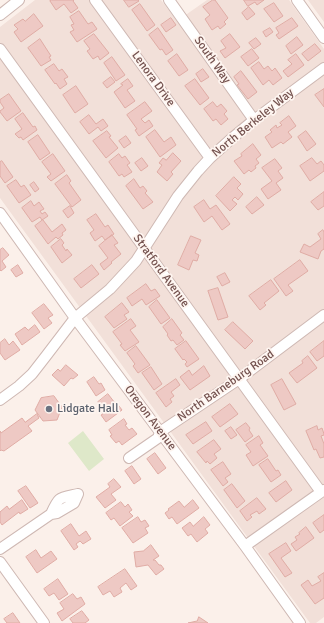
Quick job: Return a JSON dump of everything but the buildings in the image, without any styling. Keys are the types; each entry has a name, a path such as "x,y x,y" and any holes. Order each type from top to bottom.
{"street":[{"path":"0,15 19,0"},
{"name":"Lenora Drive","path":"95,0 210,158"},
{"name":"South Way","path":"169,0 254,120"},
{"path":"297,0 324,38"},
{"name":"Stratford Avenue","path":"0,49 239,379 323,491"},
{"name":"North Berkeley Way","path":"0,400 32,374 75,318 110,290 136,261 178,196 198,170 231,138 324,68"},
{"name":"Oregon Avenue","path":"0,213 75,318 245,546 300,623"},
{"name":"North Barneburg Road","path":"129,458 158,438 160,432 239,379 324,315"},
{"path":"245,546 323,491"},
{"path":"0,549 51,514"},
{"path":"0,562 44,623"}],"shaded area":[{"path":"35,0 161,0 177,21 207,0 289,0 324,49 324,617 316,623 310,623 0,198 0,27"},
{"path":"308,0 324,0 324,22"}],"green space":[{"path":"83,431 104,459 89,471 68,443"}],"place":[{"name":"Lidgate Hall","path":"49,409"}]}
